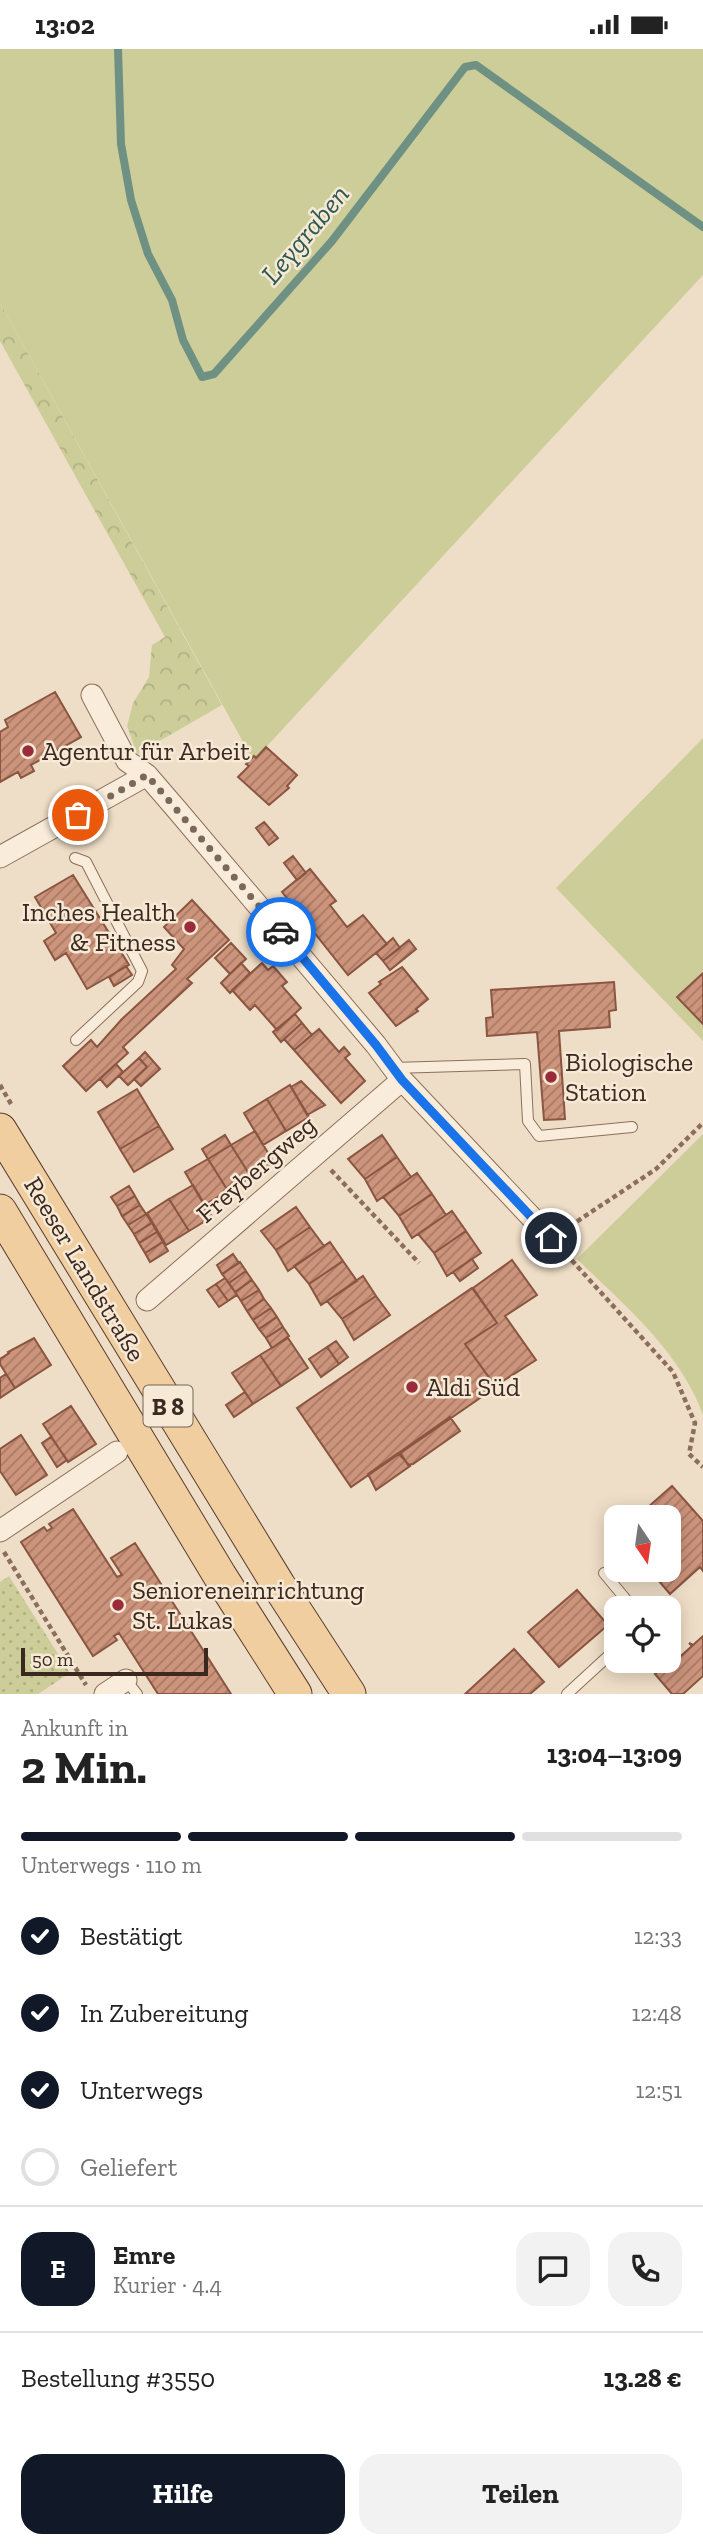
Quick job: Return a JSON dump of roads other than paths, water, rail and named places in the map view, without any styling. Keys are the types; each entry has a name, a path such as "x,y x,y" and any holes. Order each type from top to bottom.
{"main road":[{"name":"Reeser Landstraße","path":"0,1129 272,1575 349,1694"},
{"name":"Reeser Landstraße","path":"0,1211 220,1576 295,1694"}],"street":[{"path":"92,695 127,761 147,775 376,1045 397,1074 551,1238"},
{"path":"0,857 147,775"},
{"name":"Freybergweg","path":"147,1300 316,1154 397,1074"},
{"path":"0,1531 117,1453"},
{"path":"105,1694 131,1687"}],"lane":[{"path":"75,858 86,862 142,971 138,982 76,1040"},
{"path":"397,1074 526,1064 528,1121 539,1136 632,1127"},
{"path":"611,1582 623,1596"},
{"path":"567,1694 604,1660"}],"waterway":[{"name":"Leygraben","path":"118,49 121,144 131,200 148,254 172,300 183,340 202,377 214,374 332,241 465,67 476,65 703,227"}],"place":[{"name":"Agentur für Arbeit","path":"28,751"},
{"name":"Inches Health & Fitness","path":"190,927"},
{"name":"Biologische Station","path":"551,1077"},
{"name":"Aldi Süd","path":"412,1387"},
{"name":"Senioreneinrichtung St. Lukas","path":"118,1605"}]}
